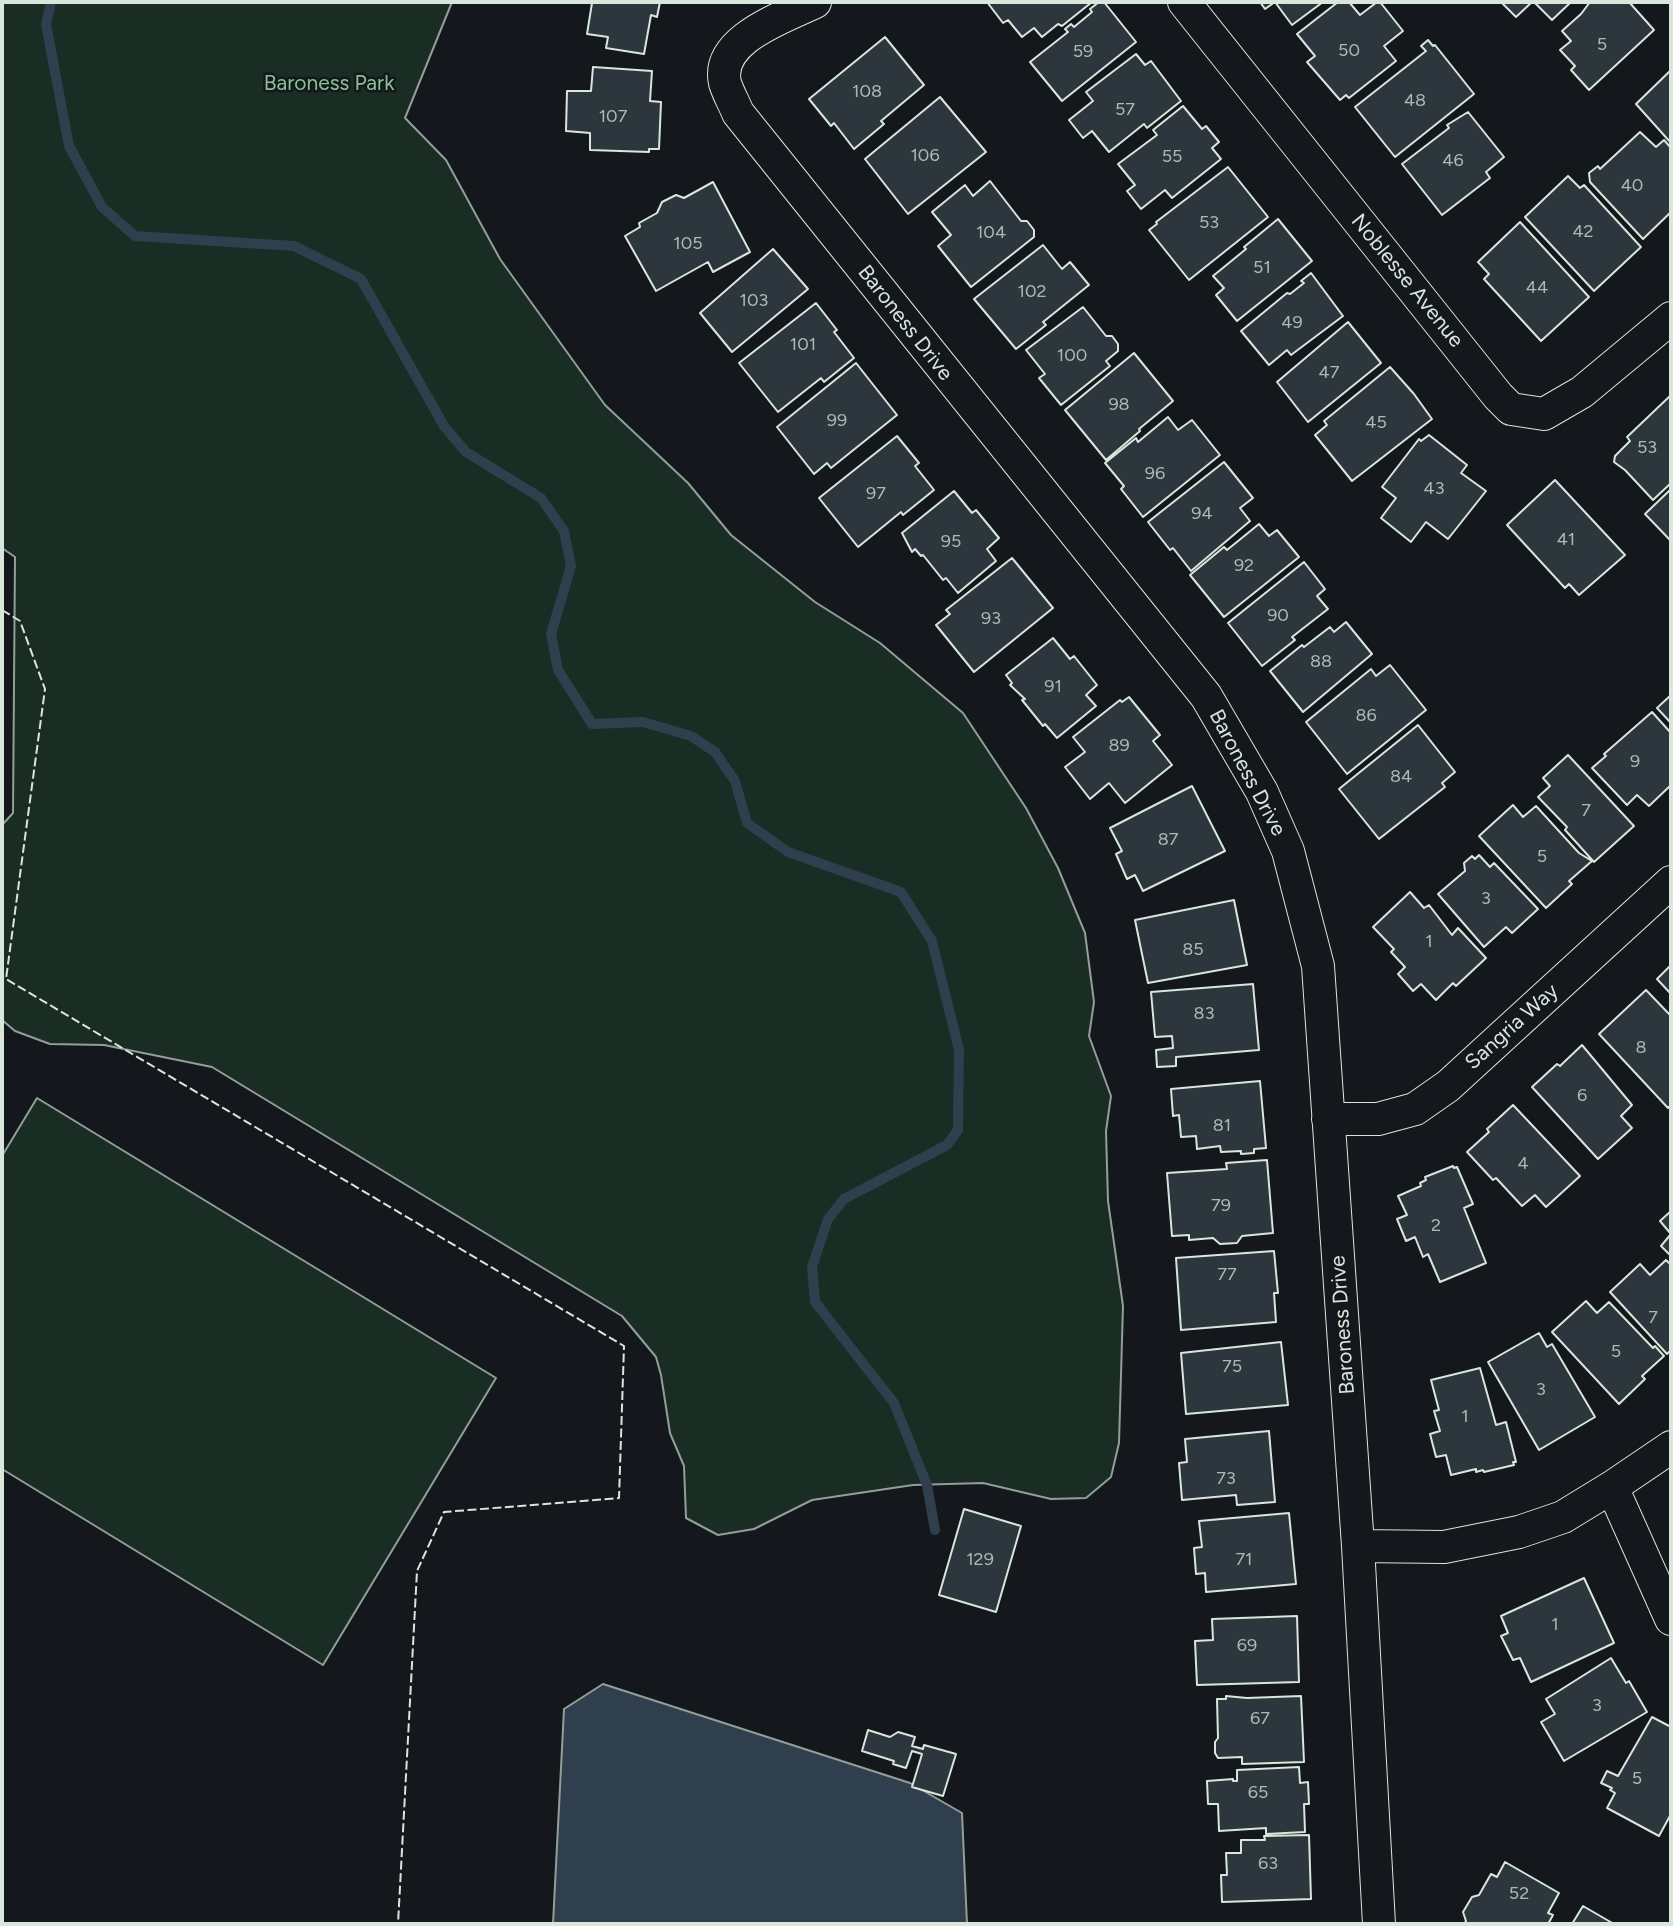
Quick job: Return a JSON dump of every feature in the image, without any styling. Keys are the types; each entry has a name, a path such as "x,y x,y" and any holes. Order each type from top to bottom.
{"street":[{"name":"Baroness Drive","path":"815,2 739,41 727,61 725,81 738,113 1206,696 1262,792 1283,839 1302,898 1318,966 1358,1546 1379,1924"},
{"name":"Noblesse Avenue","path":"1184,2 1511,409 1544,414 1583,392 1671,318"},
{"name":"Sangria Way","path":"1328,1119 1378,1119 1415,1109 1448,1086 1671,882"},
{"path":"1358,1546 1444,1546 1519,1532 1563,1517 1671,1447"},
{"path":"1612,1487 1671,1619"}],"green space":[{"name":"Baroness Park","path":"2,2 452,2 405,118 446,160 500,259 605,405 688,483 731,535 815,602 880,643 963,713 1026,808 1058,868 1085,933 1094,1002 1089,1036 1111,1096 1106,1131 1108,1201 1123,1306 1119,1443 1111,1477 1086,1498 1051,1499 983,1483 913,1485 812,1500 754,1529 718,1535 686,1518 684,1466 670,1433 656,1357 622,1316 212,1067 104,1045 50,1044 15,1031 2,1020 2,825 13,813 15,557 2,548"},
{"path":"37,1098 496,1378 323,1665 2,1469 2,1156"}],"water":[{"path":"603,1684 910,1783 962,1813 967,1924 553,1924 564,1709"}],"building":[{"path":"590,2 660,2 657,17 651,15 644,54 606,48 608,37 587,34"},
{"path":"987,2 1092,2 1062,26 1058,24 1042,37 1034,28 1022,37 1008,20 1003,23"},
{"path":"1099,2 1104,2 1136,42 1062,101 1030,62 1068,32 1065,29 1071,24 1074,27 1092,12 1090,9"},
{"path":"1260,2 1275,2 1265,9"},
{"path":"1275,2 1323,2 1292,25"},
{"path":"1338,2 1349,2 1360,15 1380,2 1403,31 1384,46 1396,61 1349,98 1346,95 1340,100 1307,62 1315,56 1297,34"},
{"path":"1501,2 1532,2 1516,17"},
{"path":"1534,2 1571,2 1552,20"},
{"path":"1590,2 1629,2 1654,30 1589,90 1571,70 1575,66 1560,50 1571,41 1562,31"},
{"path":"885,37 924,85 881,121 884,124 854,149 834,123 831,126 809,99"},
{"path":"1428,40 1474,94 1395,157 1355,107 1426,51 1421,46"},
{"path":"1136,54 1145,65 1151,61 1181,101 1147,128 1144,124 1109,152 1092,131 1083,138 1069,120 1093,101 1086,92"},
{"path":"593,67 652,71 650,101 661,102 659,149 649,149 649,152 590,150 590,133 566,131 567,91 591,91"},
{"path":"1671,70 1671,143 1636,104"},
{"path":"940,97 986,152 908,214 865,159"},
{"path":"1183,106 1202,129 1206,126 1219,142 1212,148 1221,159 1172,198 1165,190 1141,209 1127,191 1135,185 1118,164 1157,135 1153,130"},
{"path":"1468,112 1504,157 1486,172 1490,178 1442,215 1402,164 1449,128 1447,125"},
{"path":"1640,132 1656,147 1664,140 1671,148 1671,212 1643,239 1590,182 1589,173 1598,166 1600,169"},
{"path":"1228,167 1268,217 1189,280 1149,230"},
{"path":"1568,176 1580,188 1584,185 1641,247 1594,291 1525,217"},
{"path":"990,181 1021,221 1027,221 1034,230 1034,237 971,287 938,246 951,235 932,212 965,185 973,196"},
{"path":"713,182 750,252 713,272 708,262 656,291 625,236 640,227 639,223 657,213 662,202 676,195 684,198"},
{"path":"1278,219 1312,261 1237,321 1216,295 1224,288 1213,276"},
{"path":"1520,222 1589,297 1541,341 1484,279 1489,274 1478,262"},
{"path":"1043,245 1062,269 1070,262 1089,285 1043,322 1046,325 1016,349 974,299"},
{"path":"773,249 808,289 732,352 700,313"},
{"path":"1311,273 1343,316 1291,355 1287,350 1269,365 1241,331 1287,293 1290,294 1304,283 1301,281"},
{"path":"816,303 854,358 824,382 821,378 778,412 739,363"},
{"path":"1083,307 1106,336 1112,336 1118,344 1118,351 1106,361 1110,366 1061,405 1039,378 1045,374 1026,350"},
{"path":"1348,322 1381,363 1308,422 1277,382"},
{"path":"1134,353 1173,401 1106,460 1065,410"},
{"path":"856,363 897,415 831,468 827,463 814,474 777,427"},
{"path":"1390,367 1432,419 1352,481 1315,435 1327,425 1324,421"},
{"path":"1671,395 1671,483 1653,500 1614,462 1615,456 1630,441 1627,437"},
{"path":"1168,417 1178,430 1192,420 1220,455 1143,517 1121,489 1124,486 1105,463 1136,438 1138,442"},
{"path":"1429,435 1467,465 1461,473 1486,491 1448,539 1426,522 1411,542 1381,518 1396,498 1382,487 1419,439 1421,441"},
{"path":"897,436 919,463 915,466 934,490 903,515 901,512 858,547 819,498"},
{"path":"1224,462 1253,498 1240,508 1250,521 1191,571 1148,522"},
{"path":"1555,480 1625,555 1579,595 1569,584 1565,588 1507,525"},
{"path":"1671,489 1671,541 1645,514"},
{"path":"954,491 972,513 976,510 999,538 987,549 996,561 958,593 946,578 943,580 923,555 915,549 912,552 902,533"},
{"path":"1259,524 1269,536 1277,530 1299,557 1224,617 1190,575 1224,547 1227,550"},
{"path":"1012,558 1053,608 974,672 936,625 950,614 946,610"},
{"path":"1304,562 1325,589 1317,596 1328,609 1292,637 1295,640 1262,666 1228,623"},
{"path":"1346,622 1372,654 1303,712 1270,671 1302,645 1304,647 1330,627 1334,632"},
{"path":"1053,638 1070,659 1074,656 1097,685 1086,695 1096,706 1057,738 1045,724 1043,726 1022,700 1025,699 1010,685 1012,683 1006,675"},
{"path":"1390,665 1426,710 1347,774 1306,722 1371,669 1376,676"},
{"path":"1671,695 1671,723 1657,708"},
{"path":"1129,697 1160,735 1153,741 1172,765 1125,803 1109,783 1090,799 1065,767 1085,752 1073,737 1120,700 1122,702"},
{"path":"1652,712 1671,733 1671,785 1649,806 1637,795 1627,805 1592,768"},
{"path":"1418,725 1455,772 1442,783 1445,787 1379,839 1339,789"},
{"path":"1568,755 1634,826 1594,862 1565,830 1567,827 1538,797 1550,786 1543,778"},
{"path":"1192,786 1225,851 1143,891 1135,875 1127,879 1116,854 1122,851 1110,828"},
{"path":"1513,805 1523,817 1536,806 1579,853 1592,861 1569,881 1572,884 1546,908 1479,836"},
{"path":"1479,855 1490,867 1494,863 1538,909 1512,933 1506,927 1484,947 1438,894 1465,871 1464,863 1472,856 1475,859"},
{"path":"1410,892 1424,908 1429,905 1452,935 1458,928 1486,958 1456,986 1453,983 1436,1000 1421,984 1413,991 1398,974 1405,967 1391,952 1394,949 1373,927"},
{"path":"1234,900 1247,965 1148,983 1135,920"},
{"path":"1671,965 1671,994 1657,979"},
{"path":"1253,984 1259,1050 1176,1057 1176,1066 1157,1067 1156,1050 1173,1048 1172,1036 1155,1037 1151,992"},
{"path":"1646,990 1671,1016 1671,1105 1668,1108 1599,1034"},
{"path":"1582,1045 1632,1105 1621,1116 1632,1128 1598,1159 1532,1087"},
{"path":"1260,1081 1266,1148 1241,1154 1241,1151 1221,1152 1220,1146 1197,1149 1196,1136 1181,1137 1179,1115 1173,1116 1171,1089"},
{"path":"1513,1105 1580,1176 1546,1207 1535,1195 1522,1206 1467,1152"},
{"path":"1267,1160 1273,1233 1242,1236 1237,1243 1220,1244 1213,1238 1189,1240 1189,1235 1172,1236 1167,1173 1227,1169 1226,1163"},
{"path":"1453,1166 1457,1167 1473,1204 1464,1208 1486,1263 1440,1282 1428,1254 1423,1257 1415,1237 1406,1241 1397,1219 1407,1215 1398,1196 1421,1186 1420,1183 1426,1180 1425,1177"},
{"path":"1671,1211 1671,1234 1660,1221"},
{"path":"1671,1234 1671,1254 1670,1255 1661,1246"},
{"path":"1274,1251 1278,1293 1274,1293 1276,1322 1181,1330 1176,1258"},
{"path":"1666,1260 1671,1265 1671,1350 1667,1354 1610,1292 1640,1264 1650,1275"},
{"path":"1586,1301 1597,1313 1609,1302 1664,1356 1642,1376 1645,1379 1619,1404 1552,1332"},
{"path":"1539,1333 1547,1347 1552,1344 1595,1417 1539,1450 1488,1362"},
{"path":"1281,1342 1288,1405 1186,1414 1181,1353"},
{"path":"1480,1368 1496,1425 1506,1422 1516,1462 1513,1462 1514,1465 1484,1472 1476,1472 1476,1469 1451,1475 1446,1455 1436,1457 1430,1434 1440,1431 1434,1411 1439,1410 1431,1380"},
{"path":"1269,1431 1275,1502 1237,1505 1236,1495 1182,1500 1179,1463 1187,1462 1185,1439"},
{"path":"964,1509 1021,1526 996,1612 939,1595"},
{"path":"1289,1513 1296,1584 1206,1592 1205,1573 1196,1574 1194,1548 1202,1547 1199,1521"},
{"path":"1584,1578 1614,1643 1531,1682 1520,1658 1513,1660 1501,1636 1508,1633 1501,1616"},
{"path":"1297,1616 1299,1682 1197,1685 1195,1641 1213,1640 1212,1619"},
{"path":"1611,1658 1626,1683 1629,1681 1647,1712 1564,1761 1541,1722 1555,1714 1546,1699"},
{"path":"1226,1696 1301,1696 1304,1762 1242,1764 1242,1757 1218,1758 1215,1753 1215,1742 1218,1738 1217,1699 1226,1699"},
{"path":"1652,1717 1671,1727 1671,1814 1659,1836 1607,1808 1615,1793 1610,1790 1612,1788 1601,1783 1607,1771 1618,1776"},
{"path":"868,1730 890,1737 898,1732 915,1737 912,1746 923,1749 924,1745 956,1754 943,1796 912,1787 922,1754 912,1751 906,1768 893,1764 894,1761 862,1751"},
{"path":"1299,1767 1300,1783 1308,1782 1309,1804 1304,1804 1305,1832 1266,1834 1266,1828 1219,1831 1218,1804 1208,1804 1207,1781 1237,1781 1237,1770"},
{"path":"1309,1835 1311,1899 1222,1902 1221,1875 1227,1875 1226,1853 1241,1853 1241,1840 1265,1840 1264,1836"},
{"path":"1505,1862 1559,1893 1548,1913 1553,1915 1548,1924 1464,1924 1466,1921 1463,1912 1472,1897 1479,1895 1491,1874 1497,1877"},
{"path":"1583,1906 1614,1924 1572,1924"}],"waterway":[{"path":"51,2 46,24 69,146 102,207 135,236 294,246 361,279 444,426 466,452 541,498 564,531 571,566 551,634 558,670 592,724 643,722 691,736 715,752 735,781 747,823 788,852 901,892 932,941 959,1050 958,1130 947,1145 844,1199 828,1219 812,1267 815,1302 894,1403 927,1485 935,1530"}],"fence":[{"path":"2,610 20,621 45,689 6,979 624,1346 619,1498 444,1512 417,1571 398,1924"}]}
